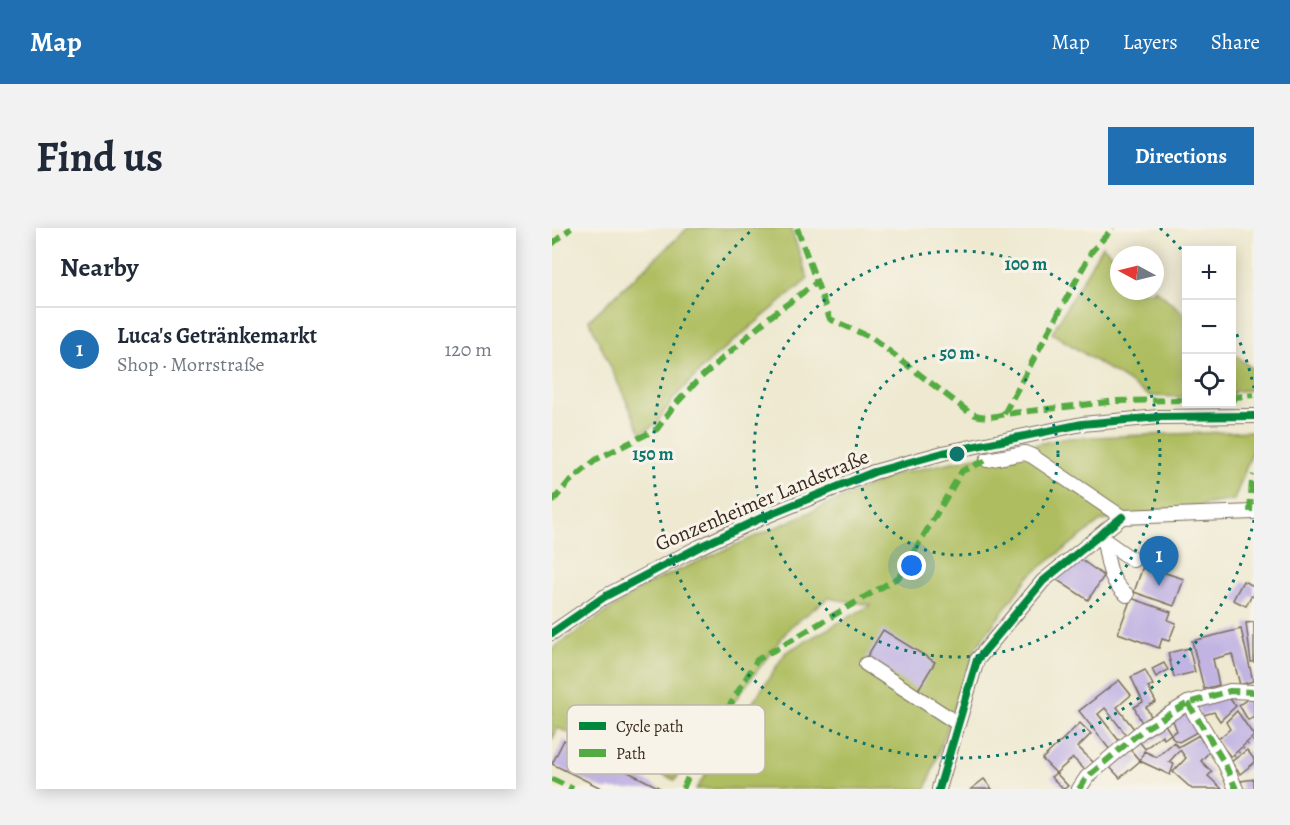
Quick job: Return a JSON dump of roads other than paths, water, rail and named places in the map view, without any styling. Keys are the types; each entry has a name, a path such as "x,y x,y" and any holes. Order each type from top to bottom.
{"street":[{"name":"Gonzenheimer Landstraße","path":"552,633 604,597 690,552 761,518 874,472 943,453 1082,424 1159,417 1254,416"},
{"path":"987,460 1025,453 1122,517 1254,512"},
{"path":"939,789 977,660 1043,581 1101,538 1122,517"},
{"path":"1101,538 1133,560"},
{"path":"1101,538 1111,576 1118,589 1126,595"},
{"path":"866,664 957,723"},
{"path":"1079,789 1087,777 1144,729 1188,703 1230,691 1254,692"},
{"path":"1188,703 1226,765 1236,789"}],"place":[{"name":"Luca's Getränkemarkt","path":"1159,586"}]}
